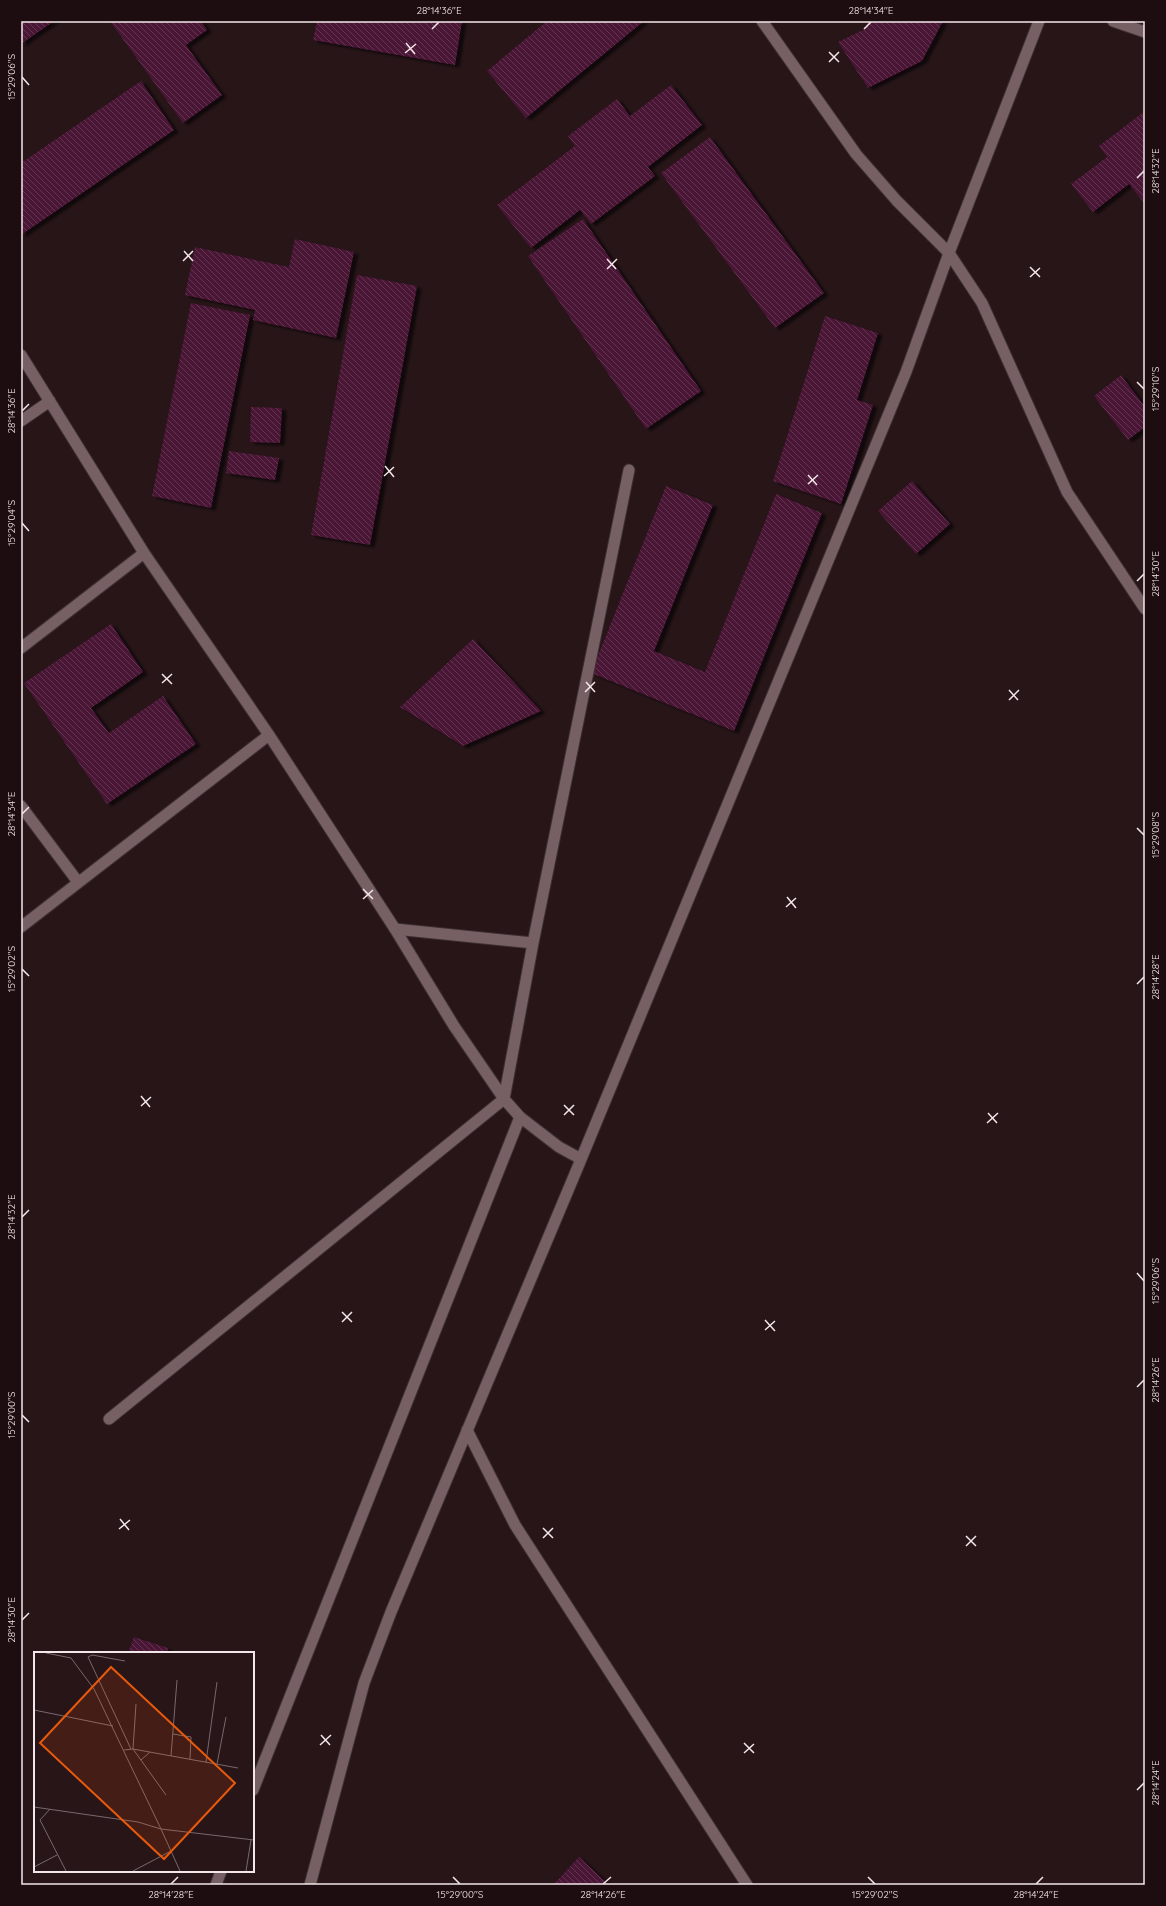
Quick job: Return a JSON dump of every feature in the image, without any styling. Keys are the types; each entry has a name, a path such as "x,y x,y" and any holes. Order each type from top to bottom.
{"street":[{"path":"762,21 856,154 897,201 949,252 982,303 1067,492 1145,608"},
{"path":"310,1885 364,1684 391,1612 581,1159 906,372 949,252 1038,21"},
{"path":"1113,21 1145,32"},
{"path":"21,355 144,553 269,735 395,929 454,1026 504,1100 520,1117 559,1147 581,1159"},
{"path":"21,421 50,401"},
{"path":"108,1419 504,1100 533,943 629,470"},
{"path":"21,648 144,553"},
{"path":"21,927 269,735"},
{"path":"21,806 78,882"},
{"path":"395,929 533,943"},
{"path":"254,1787 520,1117"},
{"path":"467,1430 515,1525 747,1885"},
{"path":"216,1885 222,1872"}],"building":[{"path":"21,21 54,21 21,44"},
{"path":"110,21 201,21 207,30 186,45 222,95 183,123"},
{"path":"317,21 462,21 455,65 313,40"},
{"path":"547,21 644,21 526,118 487,71"},
{"path":"868,21 943,21 922,61 868,88 838,42 865,29"},
{"path":"141,81 174,130 21,235 21,163"},
{"path":"671,85 702,125 648,167 655,176 591,224 580,210 531,248 497,205 575,146 568,136 617,99 630,116"},
{"path":"1145,111 1145,204 1129,184 1093,212 1071,184 1107,157 1099,146"},
{"path":"710,137 824,293 775,328 661,173"},
{"path":"583,219 701,391 646,429 528,256"},
{"path":"295,239 354,252 336,338 253,320 255,310 185,295 195,247 289,267"},
{"path":"357,275 417,286 370,545 311,535"},
{"path":"191,303 250,315 211,508 152,496"},
{"path":"825,316 878,333 857,400 873,405 841,504 773,481"},
{"path":"1121,375 1145,407 1145,427 1128,440 1094,396"},
{"path":"251,407 282,408 280,443 250,442"},
{"path":"229,451 279,458 275,480 226,473"},
{"path":"912,481 950,524 916,554 878,511"},
{"path":"666,486 713,505 654,651 705,672 776,494 822,513 734,731 591,673"},
{"path":"111,624 143,672 91,708 109,733 163,696 196,744 107,804 24,683"},
{"path":"473,639 541,711 463,746 400,707"},
{"path":"134,1637 168,1648 167,1652 128,1652"},
{"path":"579,1857 609,1885 553,1885"}]}
